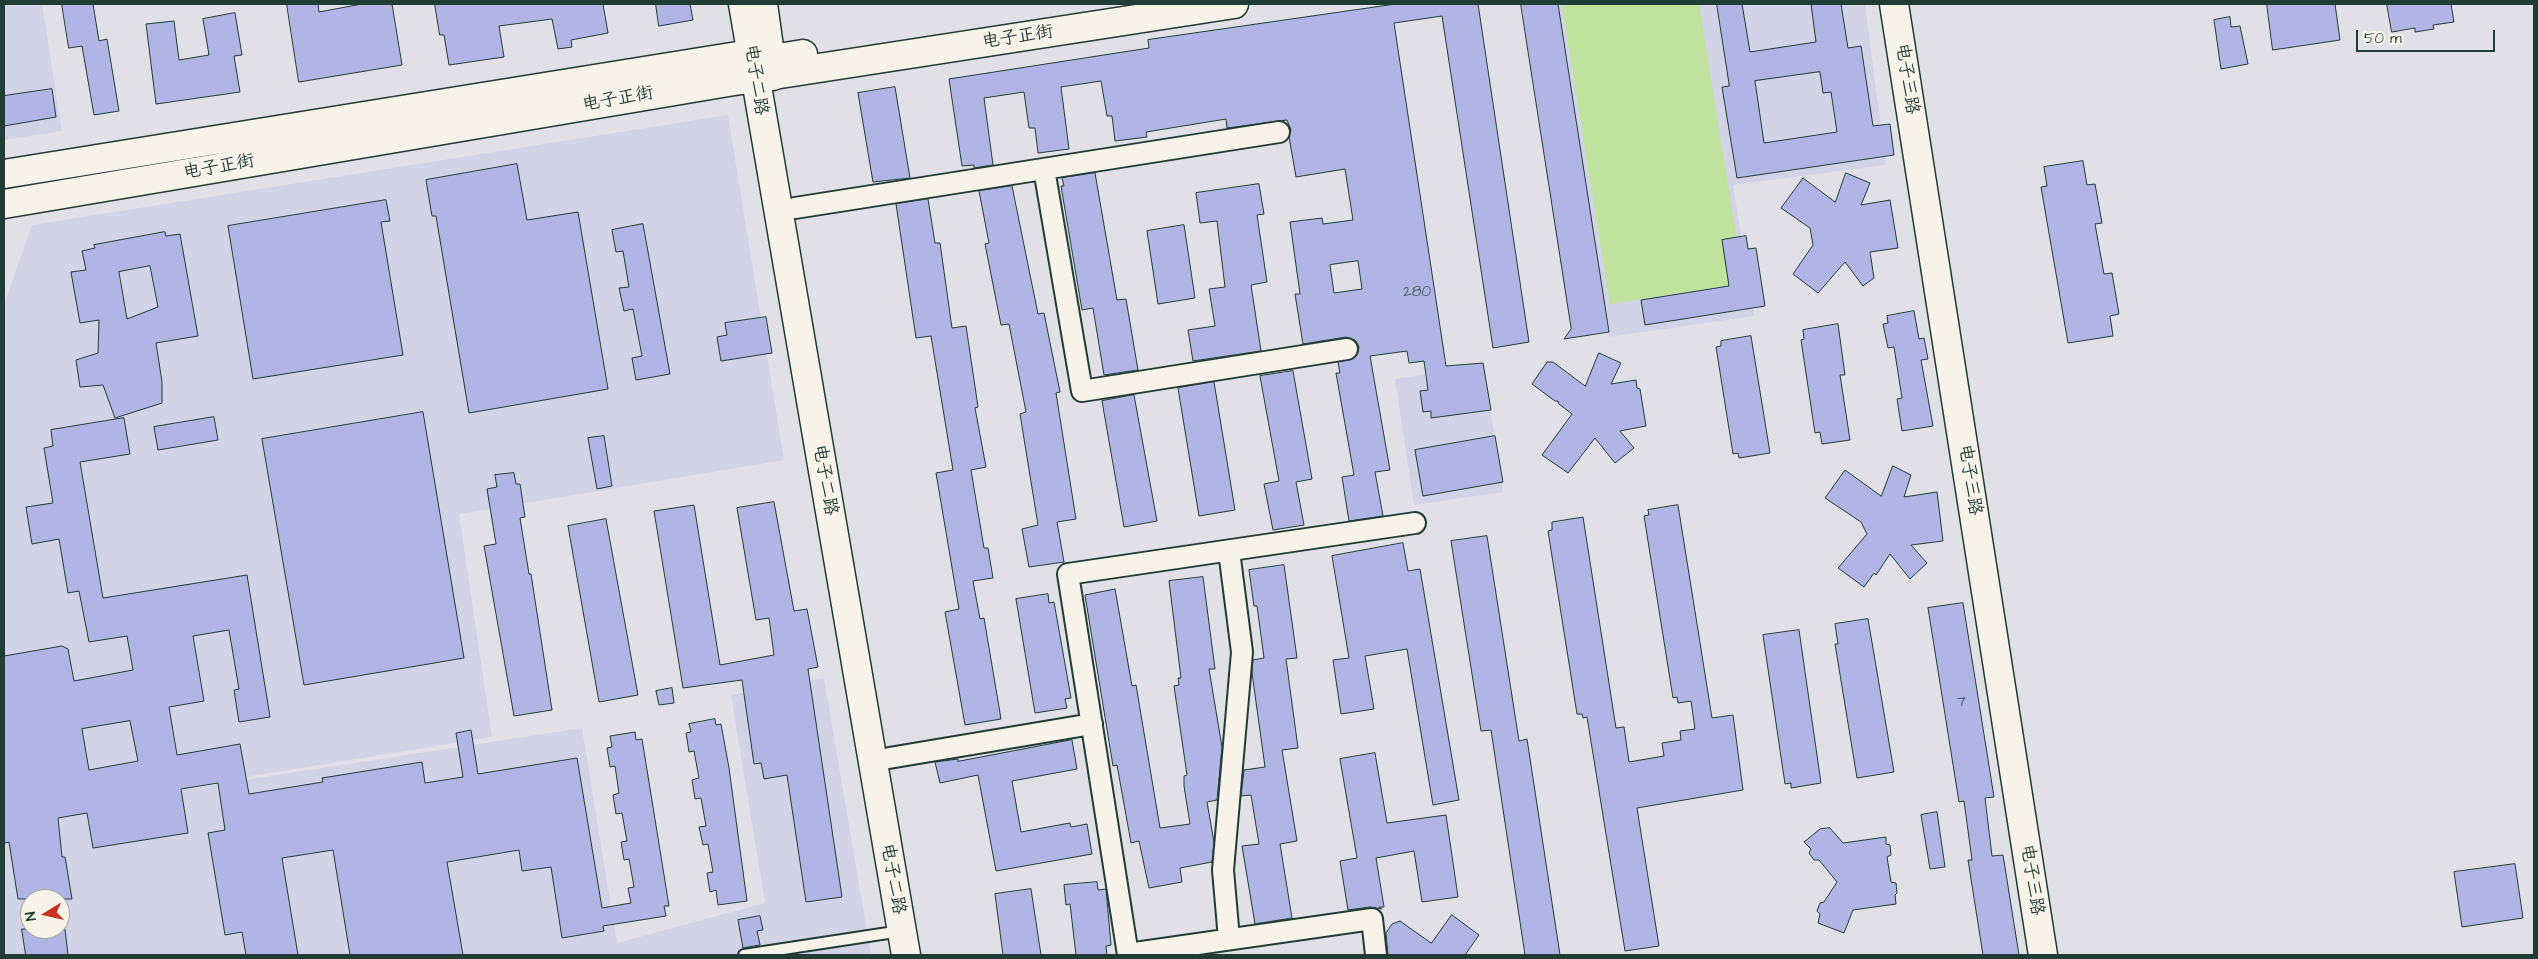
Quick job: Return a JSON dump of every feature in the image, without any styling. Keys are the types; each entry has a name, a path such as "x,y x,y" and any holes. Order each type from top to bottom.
{"main road":[{"name":"电子二路","path":"743,4 762,67 795,208 922,955"},
{"name":"电子二路","path":"763,4 762,67 904,943"},
{"name":"电子正街","path":"4,204 1116,4"},
{"name":"电子正街","path":"4,174 762,67 1234,4"},
{"name":"电子三路","path":"1894,4 2043,955"}],"street":[{"path":"795,208 1279,132"},
{"path":"1044,169 1082,391 1347,348"},
{"path":"1376,955 1372,918 1128,955 1068,574 1415,523"},
{"path":"1229,551 1242,652 1223,870 1229,939"},
{"path":"889,758 1092,724"}],"lane":[{"path":"744,955 904,943"}],"shaded area":[{"path":"4,4 42,4 62,131 4,140"},
{"path":"1557,4 1865,4 1886,165 1733,185 1754,316 1609,337"},
{"path":"728,115 784,460 459,514 492,737 4,816 4,304 32,225"},
{"path":"1484,365 1503,492 1414,505 1395,379"},
{"path":"824,678 871,955 4,955 4,817 582,728 617,943 765,903 731,695"}],"green space":[{"path":"1575,4 1699,4 1744,283 1610,304 1562,6"}],"building":[{"path":"62,4 93,4 99,41 107,39 119,111 94,115 82,46 69,48"},
{"path":"287,4 318,4 319,12 362,4 392,4 402,65 299,82"},
{"path":"435,4 603,4 608,33 571,40 572,47 558,49 552,19 499,26 504,57 449,65 444,35 440,35"},
{"path":"656,4 690,4 693,20 659,26"},
{"path":"1396,4 1478,4 1529,342 1493,348 1442,16 1394,23 1446,366 1483,363 1491,410 1431,418 1431,411 1423,412 1420,391 1428,390 1424,361 1409,363 1407,351 1370,356 1390,470 1375,472 1383,516 1349,521 1342,477 1354,475 1336,373 1340,373 1338,362 1354,358 1358,353 1359,347 1356,341 1346,337 1303,344 1295,294 1300,294 1290,222 1322,218 1323,224 1353,220 1345,169 1296,177 1289,137 1291,130 1287,120 1227,128 1226,119 1146,132 1147,137 1115,141 1112,116 1107,116 1101,81 1061,87 1069,149 1038,153 1035,128 1029,128 1024,92 984,98 993,165 974,168 974,165 962,166 949,79 1149,48 1148,40","holes":["1358,261 1362,289 1334,293 1330,265"]},
{"path":"1521,4 1558,4 1609,332 1564,339 1571,329"},
{"path":"1717,4 1742,4 1750,52 1816,42 1811,4 1841,4 1848,48 1861,46 1873,126 1890,124 1894,155 1737,178 1722,87 1729,86","holes":["1820,72 1823,93 1831,92 1837,132 1764,143 1755,81"]},
{"path":"2267,4 2335,4 2340,40 2273,50"},
{"path":"2387,4 2451,4 2454,22 2433,25 2434,29 2415,32 2415,28 2392,32"},
{"path":"235,13 242,55 234,56 240,92 156,104 146,24 174,21 179,60 209,55 203,19"},
{"path":"2230,17 2231,27 2240,26 2248,64 2221,69 2214,20"},
{"path":"895,87 910,178 873,182 858,93"},
{"path":"52,89 56,117 4,126 4,96"},
{"path":"2083,161 2087,185 2095,184 2102,223 2095,224 2104,274 2112,273 2119,314 2110,316 2113,336 2068,343 2041,187 2047,186 2044,167"},
{"path":"517,164 527,220 578,212 608,389 469,413 436,216 432,216 426,180"},
{"path":"1095,173 1117,300 1126,299 1138,370 1104,375 1093,308 1082,310 1061,186 1064,186 1062,178"},
{"path":"1846,173 1870,183 1861,205 1890,200 1898,248 1870,252 1874,278 1863,286 1845,262 1818,293 1793,274 1813,245 1810,228 1781,208 1803,178 1835,202"},
{"path":"1259,184 1264,214 1257,215 1267,282 1251,285 1261,351 1193,361 1188,330 1215,326 1209,289 1225,287 1217,221 1200,223 1196,193"},
{"path":"1012,186 1038,314 1044,313 1060,392 1056,393 1076,519 1057,522 1064,562 1029,567 1022,529 1038,525 1020,414 1026,412 1009,324 1001,325 985,244 989,243 979,191"},
{"path":"928,199 935,243 940,243 952,328 966,326 978,407 975,408 986,467 971,470 984,548 988,548 993,578 973,581 980,619 984,618 1001,719 965,725 945,612 959,609 936,473 953,470 931,336 916,338 896,204"},
{"path":"386,200 390,221 381,222 403,355 253,379 228,226"},
{"path":"643,224 670,374 636,380 632,358 642,356 633,309 624,311 619,288 629,287 623,251 616,252 612,230"},
{"path":"1184,225 1195,298 1158,304 1147,231"},
{"path":"165,232 166,236 180,234 198,336 156,343 162,382 162,403 115,418 103,385 80,387 76,360 98,353 99,320 80,323 71,272 86,270 82,251 95,248 94,245","holes":["150,266 158,307 127,319 119,272"]},
{"path":"1746,236 1748,249 1756,248 1765,306 1645,325 1641,300 1729,286 1722,240"},
{"path":"1914,311 1919,339 1924,338 1928,359 1921,360 1933,426 1902,431 1897,399 1902,398 1894,347 1888,348 1883,324 1888,323 1887,316"},
{"path":"766,317 772,353 721,361 717,337 727,335 725,323"},
{"path":"1838,324 1845,375 1840,375 1850,440 1822,444 1820,432 1815,433 1801,340 1804,339 1803,330"},
{"path":"1751,336 1770,453 1739,458 1738,453 1733,454 1716,347 1721,346 1721,341"},
{"path":"1599,353 1621,363 1611,384 1636,380 1637,388 1640,389 1646,426 1620,431 1634,448 1615,463 1595,438 1568,473 1542,455 1572,414 1559,404 1558,401 1555,401 1532,384 1547,362 1553,362 1585,386"},
{"path":"1293,371 1312,479 1296,482 1304,525 1273,530 1264,484 1279,481 1260,376"},
{"path":"1214,382 1235,510 1199,516 1178,388"},
{"path":"1134,395 1157,521 1124,527 1102,401"},
{"path":"423,412 464,658 304,685 262,439"},
{"path":"214,417 218,440 158,450 154,427"},
{"path":"124,418 130,454 80,462 103,598 247,575 270,717 239,722 234,690 239,689 229,630 193,636 204,701 169,707 177,755 240,744 249,794 323,782 322,778 422,762 425,783 463,777 456,733 471,730 478,774 577,758 602,908 631,903 628,888 634,887 629,859 624,860 621,842 627,841 622,813 616,814 613,795 619,793 615,766 610,767 607,748 612,747 610,736 635,732 636,740 642,739 669,906 664,906 666,916 603,926 604,931 562,938 551,867 522,871 519,850 447,862 463,955 350,955 333,850 282,858 298,955 246,955 242,932 225,935 208,833 225,830 218,783 181,789 188,833 93,848 87,813 58,818 62,857 65,857 72,899 70,899 70,889 20,889 20,899 18,899 9,842 4,843 4,656 62,646 68,649 74,681 133,670 127,636 89,642 79,591 68,593 59,539 32,544 26,507 53,503 44,448 53,446 51,430","holes":["130,721 138,761 89,770 82,729"]},
{"path":"604,436 612,486 597,489 588,438"},
{"path":"1495,436 1503,482 1423,496 1415,450"},
{"path":"1893,466 1911,475 1904,497 1937,492 1943,541 1911,545 1927,563 1910,579 1890,554 1876,575 1874,573 1864,587 1838,568 1867,534 1861,522 1825,498 1845,470 1881,496"},
{"path":"514,473 516,484 520,484 525,517 520,518 529,574 531,574 552,710 514,716 484,546 496,544 487,489 497,487 495,475"},
{"path":"774,502 794,611 807,609 818,667 808,669 842,897 806,902 787,775 764,779 761,763 754,764 742,680 683,688 654,511 694,505 720,665 774,655 769,618 756,620 737,508"},
{"path":"1678,505 1712,718 1733,715 1743,790 1637,808 1659,946 1625,951 1587,717 1583,718 1582,714 1577,714 1548,531 1552,530 1552,522 1583,517 1616,728 1624,727 1629,762 1664,756 1662,743 1681,740 1680,731 1695,729 1691,701 1678,703 1677,697 1673,698 1644,516 1649,515 1648,510"},
{"path":"606,519 638,695 599,702 568,526"},
{"path":"1487,536 1519,741 1527,739 1560,955 1525,955 1491,730 1481,731 1451,541"},
{"path":"1403,543 1408,571 1420,569 1459,800 1433,805 1407,649 1365,656 1374,709 1341,714 1333,660 1349,658 1332,556"},
{"path":"1284,565 1297,658 1286,659 1298,748 1282,750 1297,841 1280,844 1292,918 1255,924 1242,846 1259,844 1251,795 1241,796 1244,770 1265,767 1252,673 1253,660 1264,658 1257,606 1254,606 1249,570"},
{"path":"1203,577 1215,669 1209,669 1222,747 1217,800 1207,802 1214,842 1212,862 1180,868 1182,882 1149,888 1139,841 1131,843 1117,765 1113,766 1085,595 1115,589 1132,686 1136,685 1160,828 1190,824 1184,786 1184,776 1187,775 1174,686 1179,685 1178,678 1181,678 1169,581"},
{"path":"1048,594 1049,603 1054,602 1071,698 1065,699 1067,708 1035,713 1016,599"},
{"path":"1963,603 1994,797 1985,798 1992,856 2003,855 2019,955 1983,955 1968,860 1972,860 1964,801 1959,802 1928,608"},
{"path":"1868,619 1894,772 1857,778 1835,644 1838,644 1835,624"},
{"path":"1799,630 1821,783 1791,788 1791,783 1785,784 1763,635"},
{"path":"672,688 674,703 659,705 656,691"},
{"path":"715,719 716,725 721,724 729,768 747,901 718,905 716,890 710,892 707,873 713,872 708,844 703,845 699,827 706,826 701,798 695,799 692,780 699,778 694,751 689,752 686,733 691,732 689,724"},
{"path":"1072,740 1077,769 1012,781 1021,832 1070,823 1071,827 1087,824 1092,854 996,871 978,775 940,783 935,762 958,759 958,761"},
{"path":"1375,753 1387,823 1446,815 1458,897 1422,902 1414,851 1376,858 1384,907 1379,907 1382,909 1370,907 1348,910 1340,861 1357,858 1340,759"},
{"path":"1937,812 1945,867 1930,869 1921,815"},
{"path":"1830,828 1843,843 1886,837 1886,844 1890,845 1891,855 1887,857 1891,882 1896,883 1896,904 1853,910 1844,933 1818,923 1820,914 1817,911 1820,903 1824,902 1837,882 1819,860 1814,860 1809,853 1811,849 1804,842 1820,829"},
{"path":"2515,864 2523,918 2462,927 2454,872"},
{"path":"1097,882 1098,890 1106,889 1111,945 1106,946 1107,955 1076,955 1070,904 1066,905 1064,885"},
{"path":"1031,889 1041,955 1003,955 995,894"},
{"path":"1452,915 1479,935 1465,955 1388,955 1386,933 1392,924 1400,921 1431,943"},
{"path":"760,916 763,930 757,931 760,945 743,948 738,920"},
{"path":"24,939 66,939 68,955 26,955"}]}
